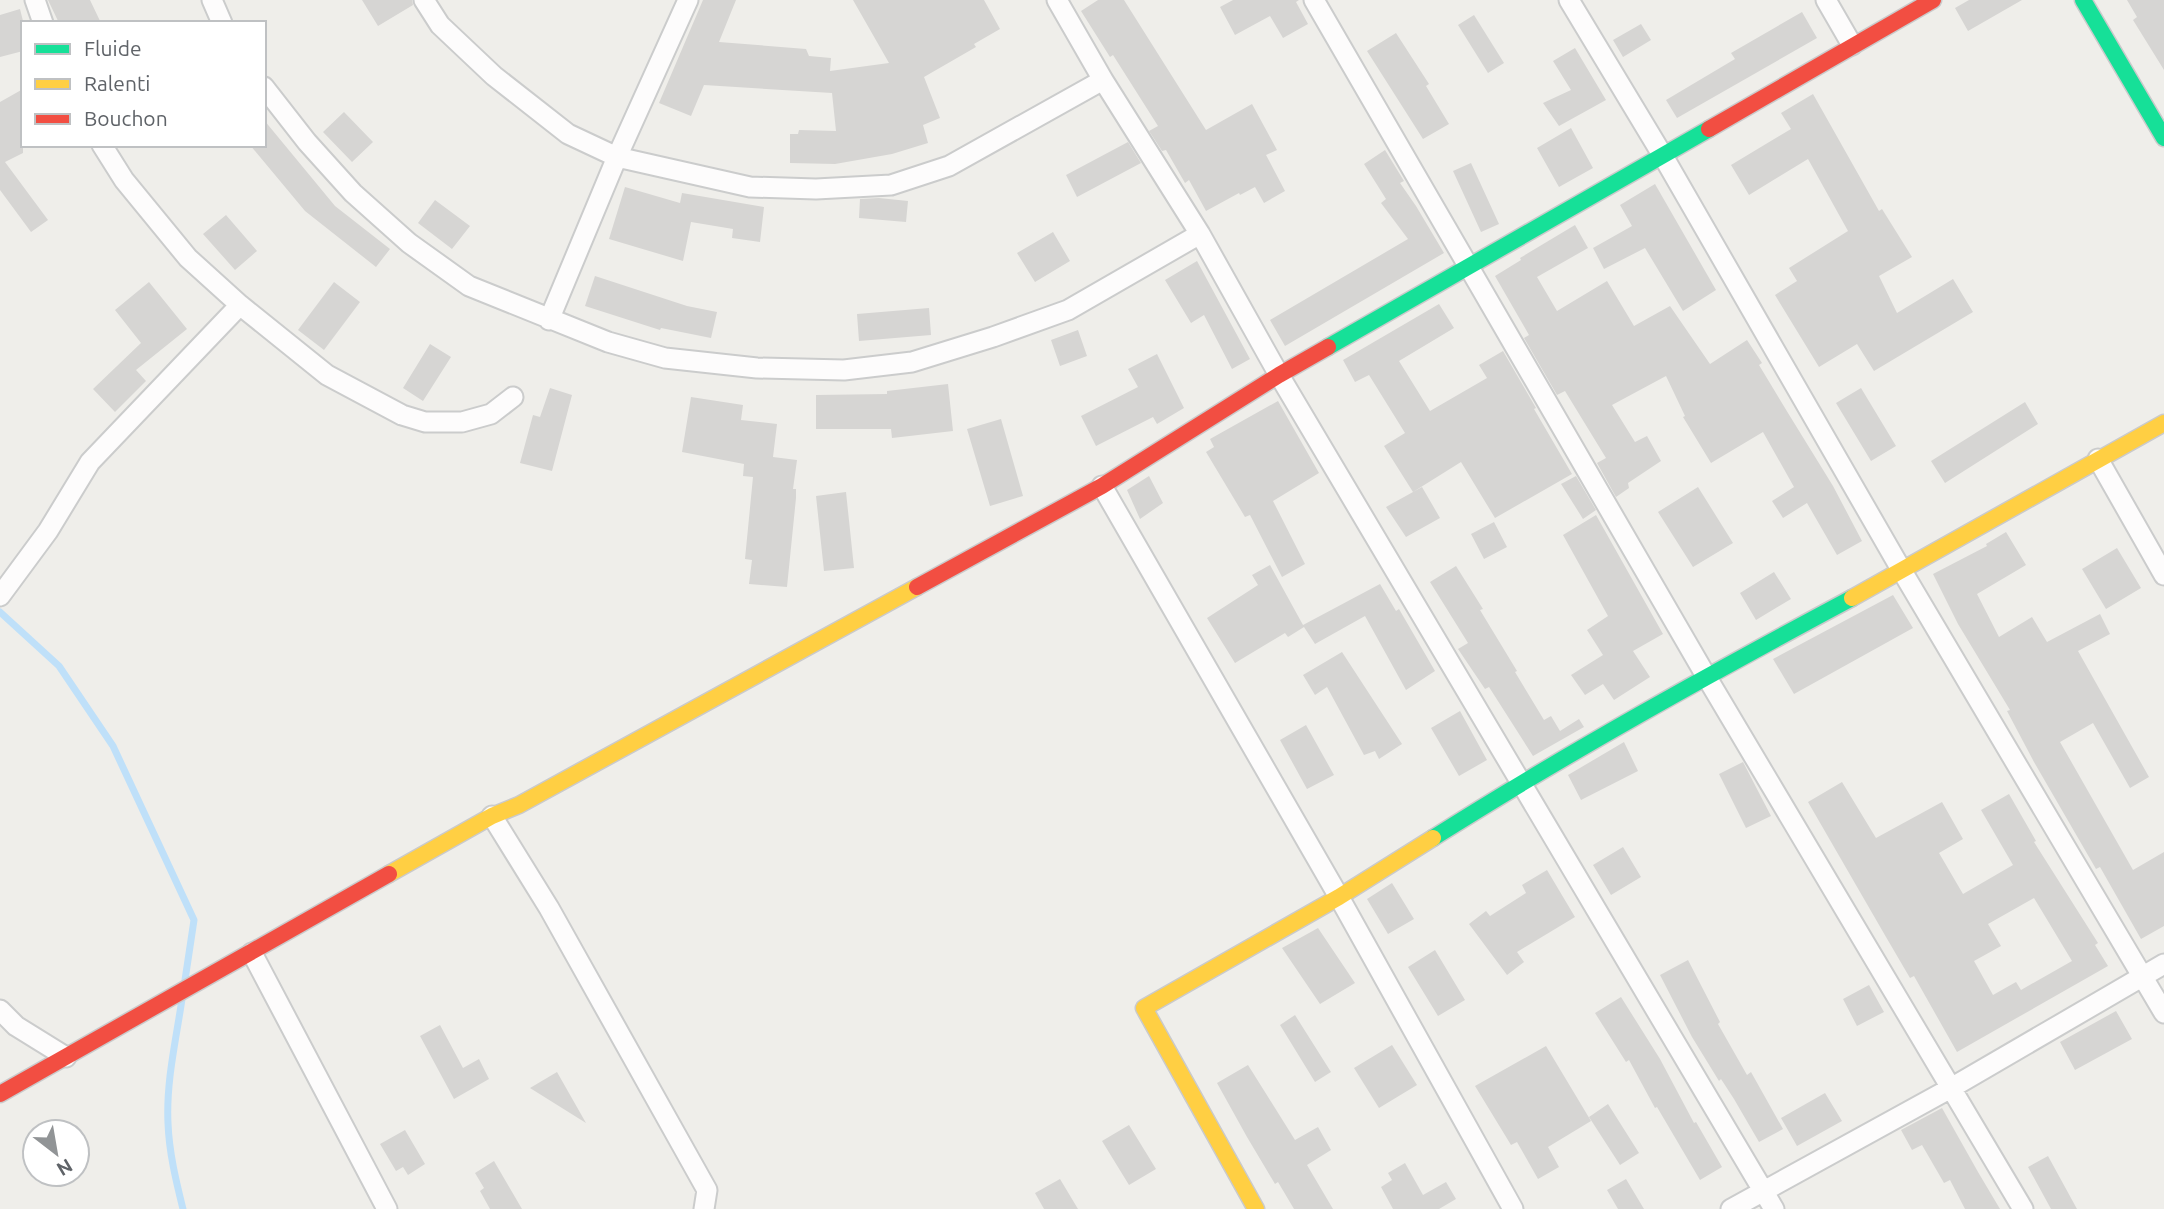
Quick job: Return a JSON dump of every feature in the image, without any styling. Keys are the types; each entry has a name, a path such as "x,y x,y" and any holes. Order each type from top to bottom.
{"street":[{"path":"35,0 42,21"},
{"path":"212,0 221,21"},
{"path":"424,0 440,25 495,76 568,134 617,157 750,187 816,189 891,185 949,166 1103,80"},
{"path":"549,320 617,157 688,0"},
{"path":"1058,0 1103,80 1200,234 1279,375 1774,1209"},
{"path":"1314,0 1706,676 2023,1209"},
{"path":"1569,0 2164,1013"},
{"path":"1826,0 1852,45"},
{"path":"0,1094 492,816 519,805 1102,486 1279,375 1933,0"},
{"path":"2083,0 2161,126"},
{"path":"266,90 307,142 353,193 409,243 469,286 608,342 665,358 757,368 844,370 912,362 1068,310 1200,234"},
{"path":"103,147 124,180 188,258 240,305 327,375 402,415 425,422 462,422 491,414 513,397"},
{"path":"0,596 48,531 90,462 240,305"},
{"path":"1256,1209 1144,1008 1339,897 1520,783 1706,676 1902,571 2164,423"},
{"path":"2098,459 2164,575"},
{"path":"1102,486 1339,897 1513,1209"},
{"path":"492,816 549,908 707,1190 704,1209"},
{"path":"252,953 387,1209"},
{"path":"1731,1209 1951,1088 2164,964"},
{"path":"0,1010 16,1026 66,1057"}],"building":[{"path":"48,0 90,0 100,21 58,21"},
{"path":"362,0 412,0 413,5 378,26"},
{"path":"703,0 736,0 719,42 806,49 809,56 831,58 830,71 889,63 853,0 984,0 1000,29 974,44 976,47 924,77 940,118 923,125 928,143 892,154 835,164 790,163 790,134 798,134 799,130 836,131 832,93 704,85 691,116 659,103"},
{"path":"1098,0 1124,0 1206,130 1252,104 1277,150 1266,155 1285,191 1264,203 1255,187 1206,211 1189,180 1185,183 1166,150 1162,151 1149,131 1158,126 1113,55 1110,57 1081,11"},
{"path":"1233,0 1299,0 1296,2 1308,24 1283,38 1270,16 1235,35 1220,7"},
{"path":"1969,0 2022,0 1968,31 1955,8"},
{"path":"2127,0 2164,0 2164,70 2133,20 2137,17"},
{"path":"20,9 23,21 21,52 0,57 0,15"},
{"path":"1802,12 1817,38 1677,118 1666,100 1735,59 1731,53"},
{"path":"1474,15 1504,63 1488,73 1458,25"},
{"path":"1641,24 1651,40 1623,57 1613,40"},
{"path":"1396,33 1429,84 1426,86 1449,124 1423,139 1367,51"},
{"path":"1575,48 1606,100 1559,126 1543,103 1571,90 1553,61"},
{"path":"21,90 23,153 5,162 48,220 31,232 0,190 0,102"},
{"path":"1813,94 1879,211 1882,209 1912,257 1879,276 1897,313 1953,279 1973,312 1874,371 1857,344 1819,367 1775,295 1797,281 1789,268 1848,231 1808,159 1749,195 1731,165 1791,129 1781,113"},
{"path":"344,112 373,142 352,162 323,132"},
{"path":"266,122 335,206 390,249 376,267 305,211 252,147 266,147"},
{"path":"1571,128 1593,168 1559,187 1537,148"},
{"path":"1128,142 1141,163 1077,197 1066,175"},
{"path":"1385,150 1404,181 1400,183 1444,253 1285,346 1270,320 1408,239 1381,203 1386,199 1364,164"},
{"path":"1471,163 1499,224 1481,232 1453,171"},
{"path":"1655,184 1716,290 1683,311 1645,248 1604,269 1593,248 1632,226 1620,205"},
{"path":"625,187 680,203 682,193 764,207 760,242 732,238 733,229 691,222 683,261 609,239"},
{"path":"860,199 908,201 906,222 859,218"},
{"path":"435,200 470,226 452,249 418,223"},
{"path":"226,215 257,251 235,270 203,234"},
{"path":"1575,225 1588,248 1537,277 1557,311 1607,281 1634,326 1670,306 1710,364 1747,340 1762,363 1759,365 1833,486 1862,541 1837,555 1807,503 1783,518 1772,501 1794,487 1763,432 1711,463 1683,417 1685,416 1666,376 1612,405 1635,442 1647,436 1661,461 1628,483 1629,488 1616,497 1597,463 1606,458 1565,391 1557,395 1524,338 1529,335 1495,276"},
{"path":"1053,232 1070,261 1035,282 1017,253"},
{"path":"1197,261 1250,359 1232,369 1204,315 1191,323 1165,280"},
{"path":"595,276 687,306 717,312 711,338 661,328 660,330 585,306"},
{"path":"149,282 187,329 136,370 146,381 115,412 93,389 141,343 115,310"},
{"path":"334,282 360,302 324,350 298,330"},
{"path":"1439,304 1454,328 1399,361 1430,411 1487,378 1479,365 1503,351 1572,474 1495,518 1461,462 1413,492 1384,446 1405,433 1369,375 1355,382 1343,360"},
{"path":"929,308 931,335 859,341 857,314"},
{"path":"1078,330 1087,356 1060,366 1051,340"},
{"path":"430,344 451,357 423,401 403,388"},
{"path":"1157,354 1184,408 1157,424 1153,417 1096,446 1081,416 1138,387 1128,369"},
{"path":"948,384 953,431 892,438 891,429 816,429 816,395 887,394 887,391"},
{"path":"550,388 572,395 552,471 520,463 533,415 540,417"},
{"path":"1861,388 1896,446 1871,461 1836,403"},
{"path":"691,397 743,405 741,420 777,424 773,457 797,460 787,587 749,584 752,560 745,559 753,477 743,476 744,464 682,452"},
{"path":"1278,401 1319,473 1273,501 1305,564 1282,577 1250,515 1245,517 1206,452 1214,447 1210,439"},
{"path":"2025,402 2038,424 1945,483 1931,461"},
{"path":"1001,419 1023,496 990,506 967,429"},
{"path":"1149,476 1163,503 1140,519 1127,490"},
{"path":"1576,476 1596,510 1583,519 1561,484"},
{"path":"1422,487 1440,518 1406,537 1386,507"},
{"path":"1698,487 1733,543 1693,567 1658,512"},
{"path":"846,492 854,568 824,571 816,496"},
{"path":"1596,515 1663,634 1633,651 1650,677 1614,700 1603,684 1585,695 1571,675 1603,655 1587,630 1608,616 1563,535"},
{"path":"1494,522 1507,547 1484,559 1471,534"},
{"path":"2006,532 2026,565 1977,594 1999,637 2032,617 2047,642 2100,614 2110,634 2078,651 2149,777 2130,788 2093,723 2060,742 2133,870 2164,852 2164,926 2141,939 2100,867 2096,869 2034,762 2007,711 2010,710 1958,624 1933,574 1987,546 1986,544"},
{"path":"2117,548 2141,588 2106,609 2082,569"},
{"path":"1270,565 1303,625 1380,584 1396,611 1399,609 1435,671 1406,690 1365,616 1315,644 1304,627 1288,637 1285,633 1235,663 1207,618 1258,585 1252,575"},
{"path":"1456,566 1483,609 1480,610 1544,720 1551,716 1560,731 1579,719 1584,727 1533,756 1489,687 1485,689 1458,649 1468,643 1430,582"},
{"path":"1774,572 1791,599 1756,620 1740,593"},
{"path":"1893,595 1913,628 1794,694 1773,659"},
{"path":"1342,652 1402,744 1379,759 1375,751 1364,755 1327,687 1315,695 1303,675"},
{"path":"1460,711 1487,760 1459,776 1431,728"},
{"path":"1306,725 1334,775 1307,789 1280,740"},
{"path":"1624,742 1638,771 1581,800 1568,775"},
{"path":"1743,762 1771,816 1746,828 1719,774"},
{"path":"1842,782 1876,838 1942,802 1963,839 1939,853 1963,894 2013,865 1981,810 2009,794 2036,841 2034,842 2098,943 2095,945 2108,966 1957,1052 1914,976 1910,978 1808,802","holes":["2034,898 2072,961 2021,990 2016,982 1993,995 1974,961 2001,946 1988,924"]},
{"path":"1623,847 1641,877 1611,895 1593,865"},
{"path":"1547,870 1575,917 1517,952 1524,962 1507,975 1469,924 1486,911 1490,916 1526,893 1522,885"},
{"path":"1392,883 1414,919 1388,934 1367,899"},
{"path":"1318,928 1355,983 1320,1004 1282,948"},
{"path":"1435,950 1465,1000 1438,1016 1408,967"},
{"path":"1688,960 1720,1022 1718,1024 1747,1075 1751,1072 1783,1129 1759,1142 1692,1037 1660,975"},
{"path":"1869,985 1884,1012 1857,1026 1843,999"},
{"path":"1621,997 1722,1167 1700,1180 1629,1060 1626,1062 1595,1013"},
{"path":"2116,1011 2132,1039 2075,1070 2060,1042"},
{"path":"1295,1015 1331,1072 1315,1082 1280,1025"},
{"path":"440,1025 463,1068 479,1059 489,1079 454,1099 420,1036"},
{"path":"1392,1045 1417,1085 1379,1108 1354,1068"},
{"path":"1546,1046 1591,1121 1548,1147 1559,1167 1538,1179 1517,1142 1511,1145 1475,1086"},
{"path":"1248,1065 1295,1140 1318,1127 1331,1150 1307,1165 1333,1209 1294,1209 1278,1182 1275,1184 1247,1137 1217,1083"},
{"path":"557,1072 586,1123 530,1088"},
{"path":"1825,1093 1842,1121 1797,1146 1781,1118"},
{"path":"1608,1104 1639,1153 1620,1165 1589,1117"},
{"path":"1942,1108 2000,1209 1965,1209 1950,1180 1944,1183 1922,1145 1912,1150 1901,1130"},
{"path":"1129,1125 1156,1169 1129,1185 1102,1141"},
{"path":"405,1130 425,1164 408,1175 403,1167 396,1171 380,1144"},
{"path":"2048,1156 2077,1209 2051,1209 2028,1167"},
{"path":"494,1161 522,1209 490,1209 480,1191 484,1188 475,1173"},
{"path":"1405,1163 1423,1195 1446,1182 1456,1199 1439,1209 1393,1209 1381,1187 1392,1180 1388,1173"},
{"path":"1060,1179 1078,1209 1044,1209 1035,1193"},
{"path":"1626,1179 1644,1209 1618,1209 1607,1190"}],"waterway":[{"path":"0,612 59,666 113,746 194,920 185,980"},
{"path":"182,999 168,1108 171,1156 183,1209"}],"traffic: fast":[{"path":"2083,0 2164,138"},
{"path":"1328,347 1709,129"},
{"path":"1433,838 1640,714 1852,598"}],"traffic: slow":[{"path":"1852,598 2164,423"},
{"path":"389,874 917,587"},
{"path":"1256,1209 1144,1008 1339,897 1433,838"}],"traffic: jam":[{"path":"1709,129 1933,0"},
{"path":"917,587 1102,486 1328,347"},
{"path":"0,1094 389,874"}]}
